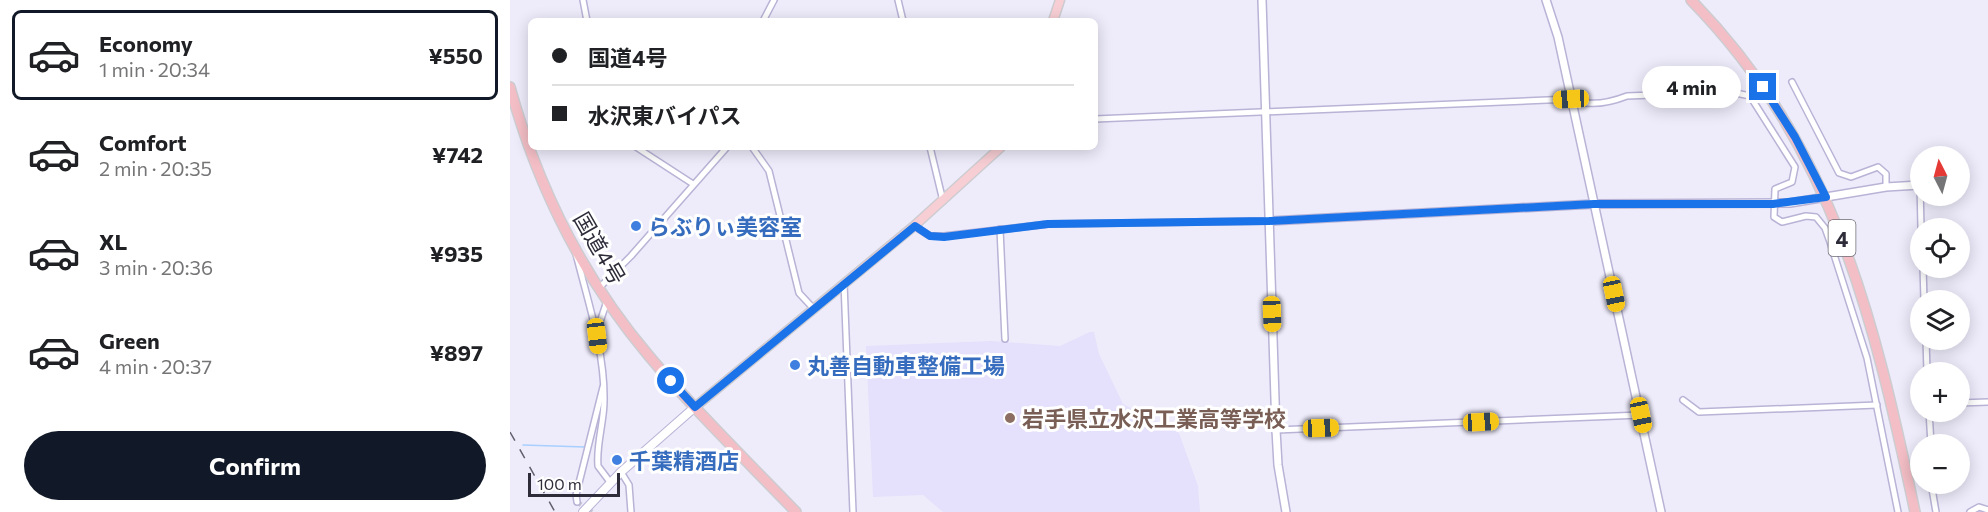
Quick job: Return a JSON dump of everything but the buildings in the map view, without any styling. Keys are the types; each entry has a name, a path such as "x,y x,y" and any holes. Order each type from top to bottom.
{"highway":[{"name":"4","path":"1691,0 1746,63 1775,103 1826,197 1865,302 1882,363 1915,512"},
{"name":"国道4号","path":"510,87 528,137"},
{"name":"国道4号","path":"533,150 572,242 607,301 648,355 796,512"}],"main road":[{"path":"1054,18 1060,0"},
{"path":"583,512 610,482 695,407 844,282 915,226 997,150"}],"street":[{"path":"583,0 586,18"},
{"path":"765,18 774,0"},
{"path":"898,0 902,18"},
{"path":"1262,0 1276,430 1278,465 1286,512"},
{"path":"1546,0 1558,37 1661,512"},
{"path":"1792,82 1839,173 1851,177 1878,166 1886,174 1886,187"},
{"path":"1098,119 1571,99 1581,103 1612,102 1627,96 1731,92 1750,96 1795,167 1792,182 1774,189 1774,217 1778,222 1811,216 1820,220 1825,228 1867,358 1898,512"},
{"path":"641,150 693,184"},
{"path":"599,288 631,256 724,150"},
{"path":"754,150 769,171 799,293 813,308"},
{"path":"931,150 943,201"},
{"path":"915,226 930,236 944,237 1048,224 1269,221 1594,204 1773,204 1910,186"},
{"path":"1000,229 1005,339"},
{"path":"572,242 597,336 603,385 603,419 597,455 598,466 610,482"},
{"path":"844,282 853,512"},
{"path":"597,336 598,322 607,301"},
{"path":"577,502 576,495 603,385"},
{"path":"1683,400 1699,412 1877,405"},
{"path":"1970,403 1988,402"},
{"path":"1276,430 1641,415"},
{"path":"621,472 629,485 631,512"},
{"path":"1933,494 1936,512"},
{"path":"1970,512 1979,507 1988,510"}],"shaded area":[{"name":"岩手県立水沢工業高等学校","path":"1094,332 1099,354 1123,404 1179,433 1198,486 1200,512 943,512 923,495 873,497 866,346 991,341 1060,346"}],"waterway":[{"path":"523,445 585,447"}],"tunnel":[{"path":"577,502 592,512"}],"railway":[{"path":"510,432 555,512"}],"place":[{"name":"らぶりぃ美容室","path":"636,226"},
{"name":"丸善自動車整備工場","path":"795,365"},
{"name":"岩手県立水沢工業高等学校","path":"1010,418"},
{"name":"千葉精酒店","path":"617,460"}],"route":[{"path":"671,381 695,407 844,282 915,226 930,236 944,237 1048,224 1269,221 1594,204 1773,204 1826,197 1795,137 1763,87"}]}
